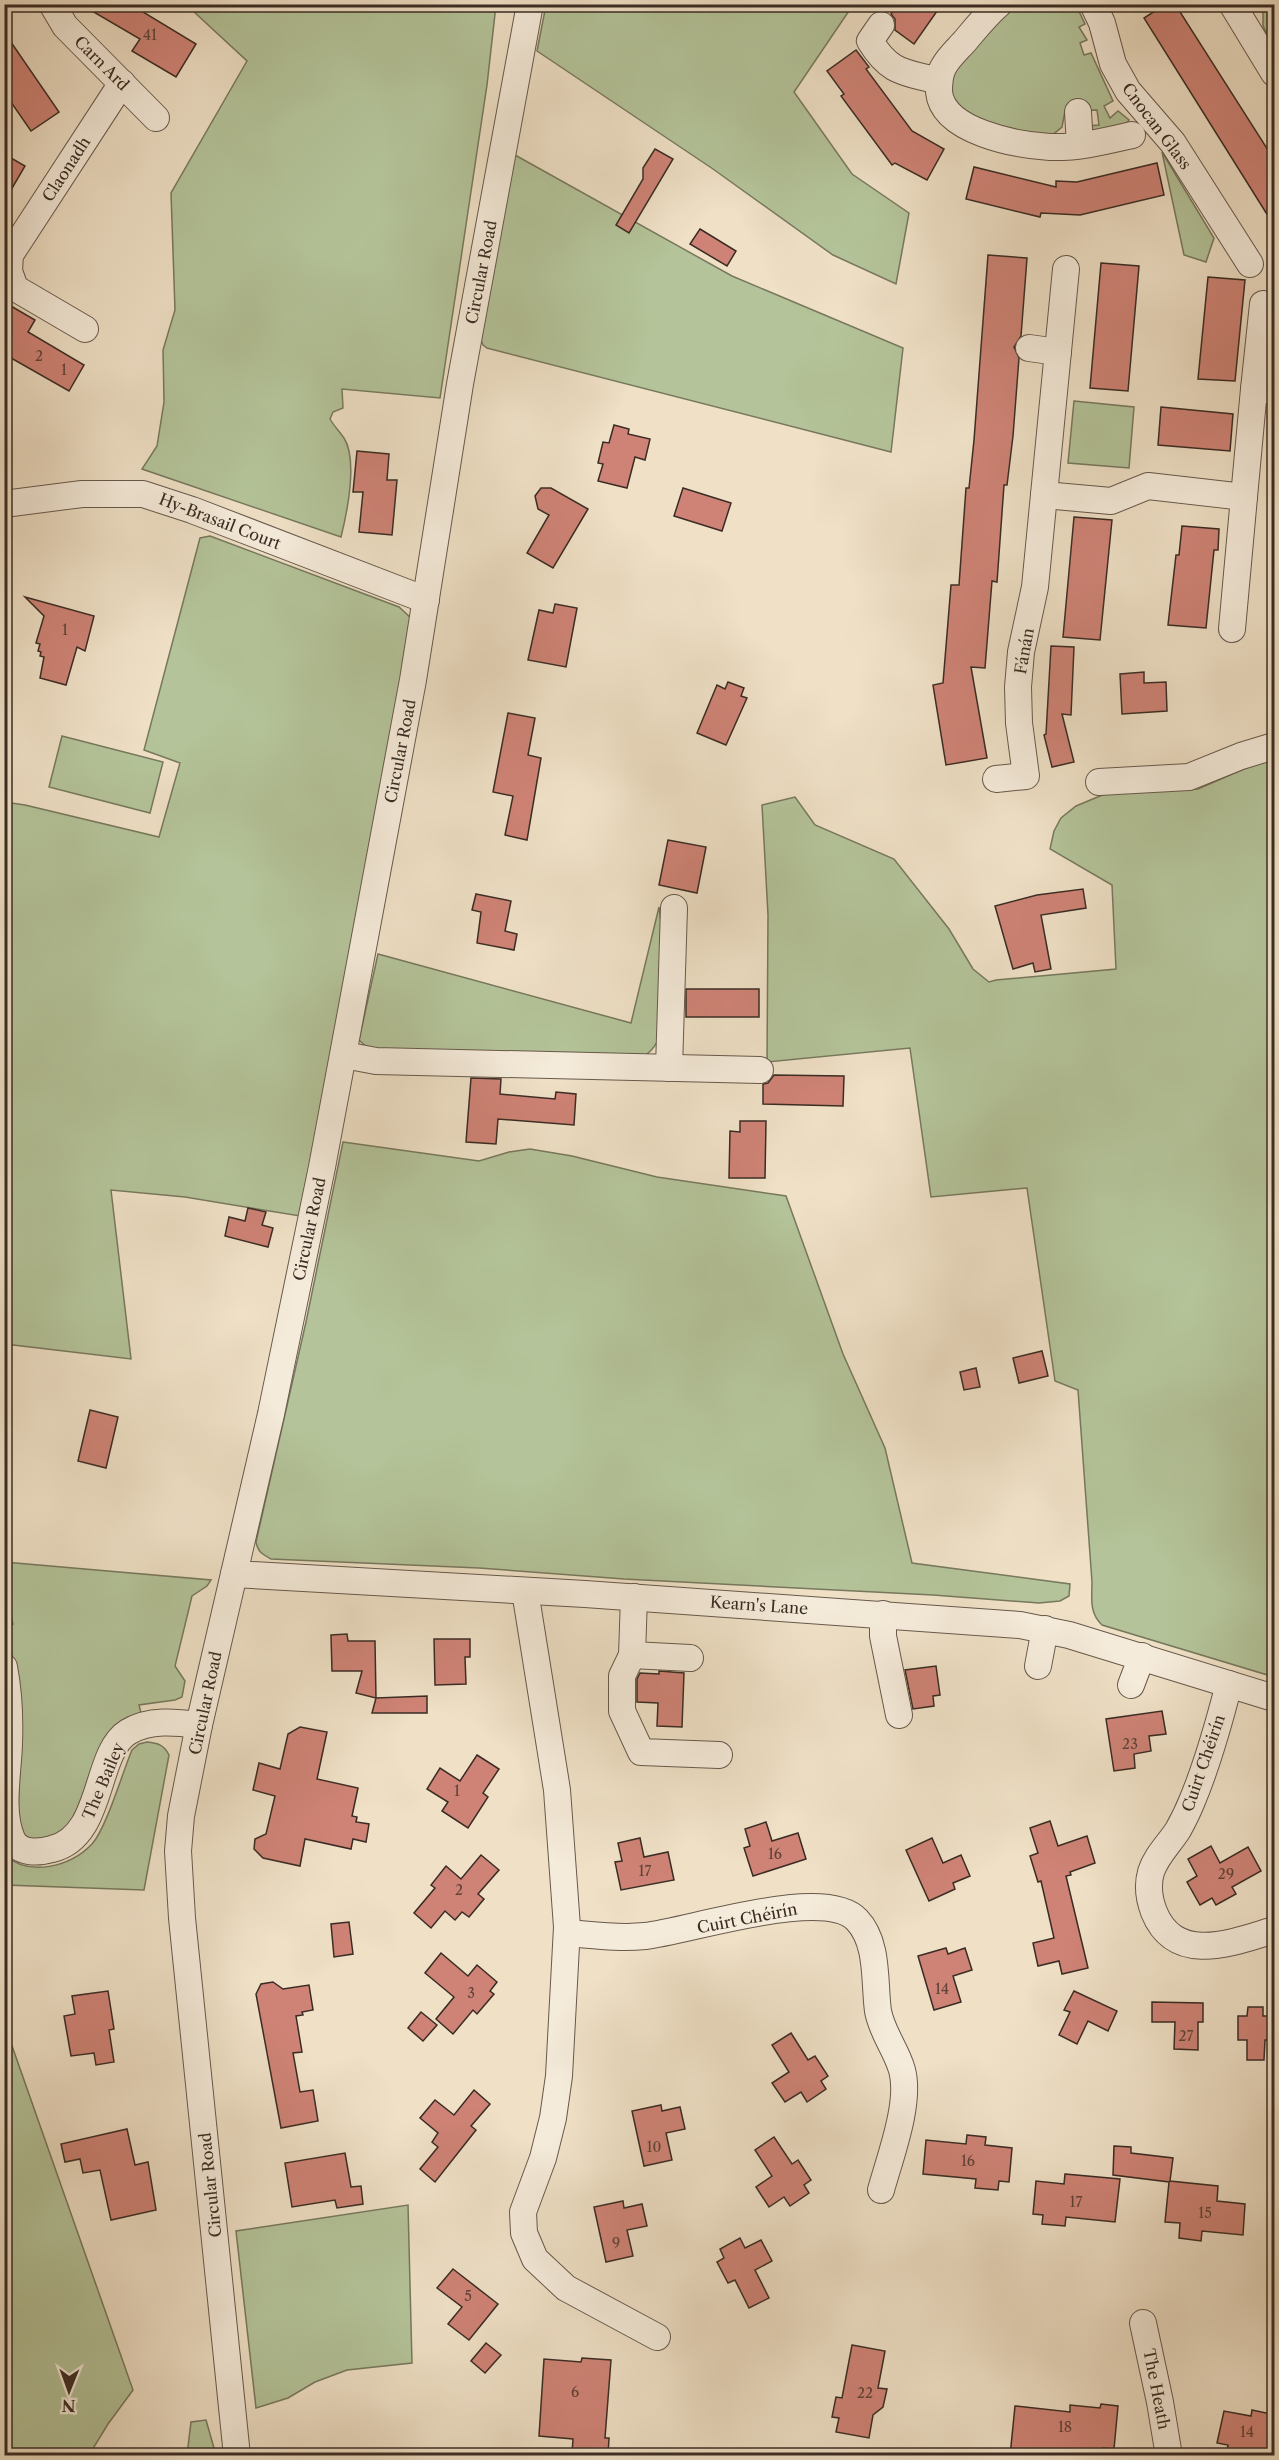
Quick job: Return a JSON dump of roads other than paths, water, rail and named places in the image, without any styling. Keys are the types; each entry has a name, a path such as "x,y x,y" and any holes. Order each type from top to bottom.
{"street":[{"name":"Carn Ard","path":"52,4 65,26 156,118"},
{"name":"Circular Road","path":"237,2456 179,1883 178,1851 181,1816 199,1725 272,1414 344,1055 426,600 460,384 530,4"},
{"path":"881,25 870,41 880,58 897,71 938,81 944,66 986,15 999,4"},
{"path":"1232,4 1275,73"},
{"name":"Cnocan Glass","path":"1099,7 1113,64 1128,91 1173,143 1250,264"},
{"name":"Cnocan Glass","path":"938,81 940,103 955,121 978,131 1023,143 1052,147 1080,145 1132,135"},
{"name":"Claonadh","path":"85,329 15,288 7,256 122,83"},
{"path":"1078,112 1080,145"},
{"name":"Fánán","path":"996,779 1026,776 1019,723 1018,687 1021,652 1035,587 1065,269"},
{"path":"1232,629 1244,497 1264,390 1263,304"},
{"path":"1029,348 1058,351"},
{"path":"1044,495 1111,501 1148,486 1244,497"},
{"name":"Hy-Brasail Court","path":"4,504 82,494 143,494 192,510 426,600"},
{"path":"1099,782 1189,777 1241,756 1275,746"},
{"path":"669,1068 674,908"},
{"path":"344,1055 376,1061 760,1070"},
{"name":"Kearn's Lane","path":"234,1575 634,1597 883,1614 1044,1629 1142,1656 1275,1698"},
{"path":"525,1590 557,1790 567,1933 559,2076 553,2118 543,2158 523,2212 524,2233 535,2259 566,2288 657,2337"},
{"path":"634,1597 632,1655 622,1676 622,1711 641,1752 718,1755"},
{"path":"883,1614 883,1635 899,1715"},
{"path":"1038,1666 1044,1629"},
{"path":"632,1655 690,1658"},
{"path":"1131,1685 1142,1656"},
{"name":"The Bailey","path":"4,1667 10,1713 6,1799 8,1824 12,1841 22,1850 41,1852 57,1848 83,1828 112,1752 119,1739 129,1731 158,1723 199,1725"},
{"name":"Cuirt Chéirín","path":"1229,1683 1193,1799 1179,1829 1151,1871 1149,1894 1156,1918 1164,1928 1173,1937 1194,1946 1223,1945 1275,1930"},
{"name":"Cuirt Chéirín","path":"567,1933 642,1936 758,1913 807,1907 824,1906 854,1916 864,1929 870,1946 880,2021 902,2072 902,2106 881,2190"},
{"name":"The Heath","path":"1143,2323 1161,2402 1169,2456"}]}
